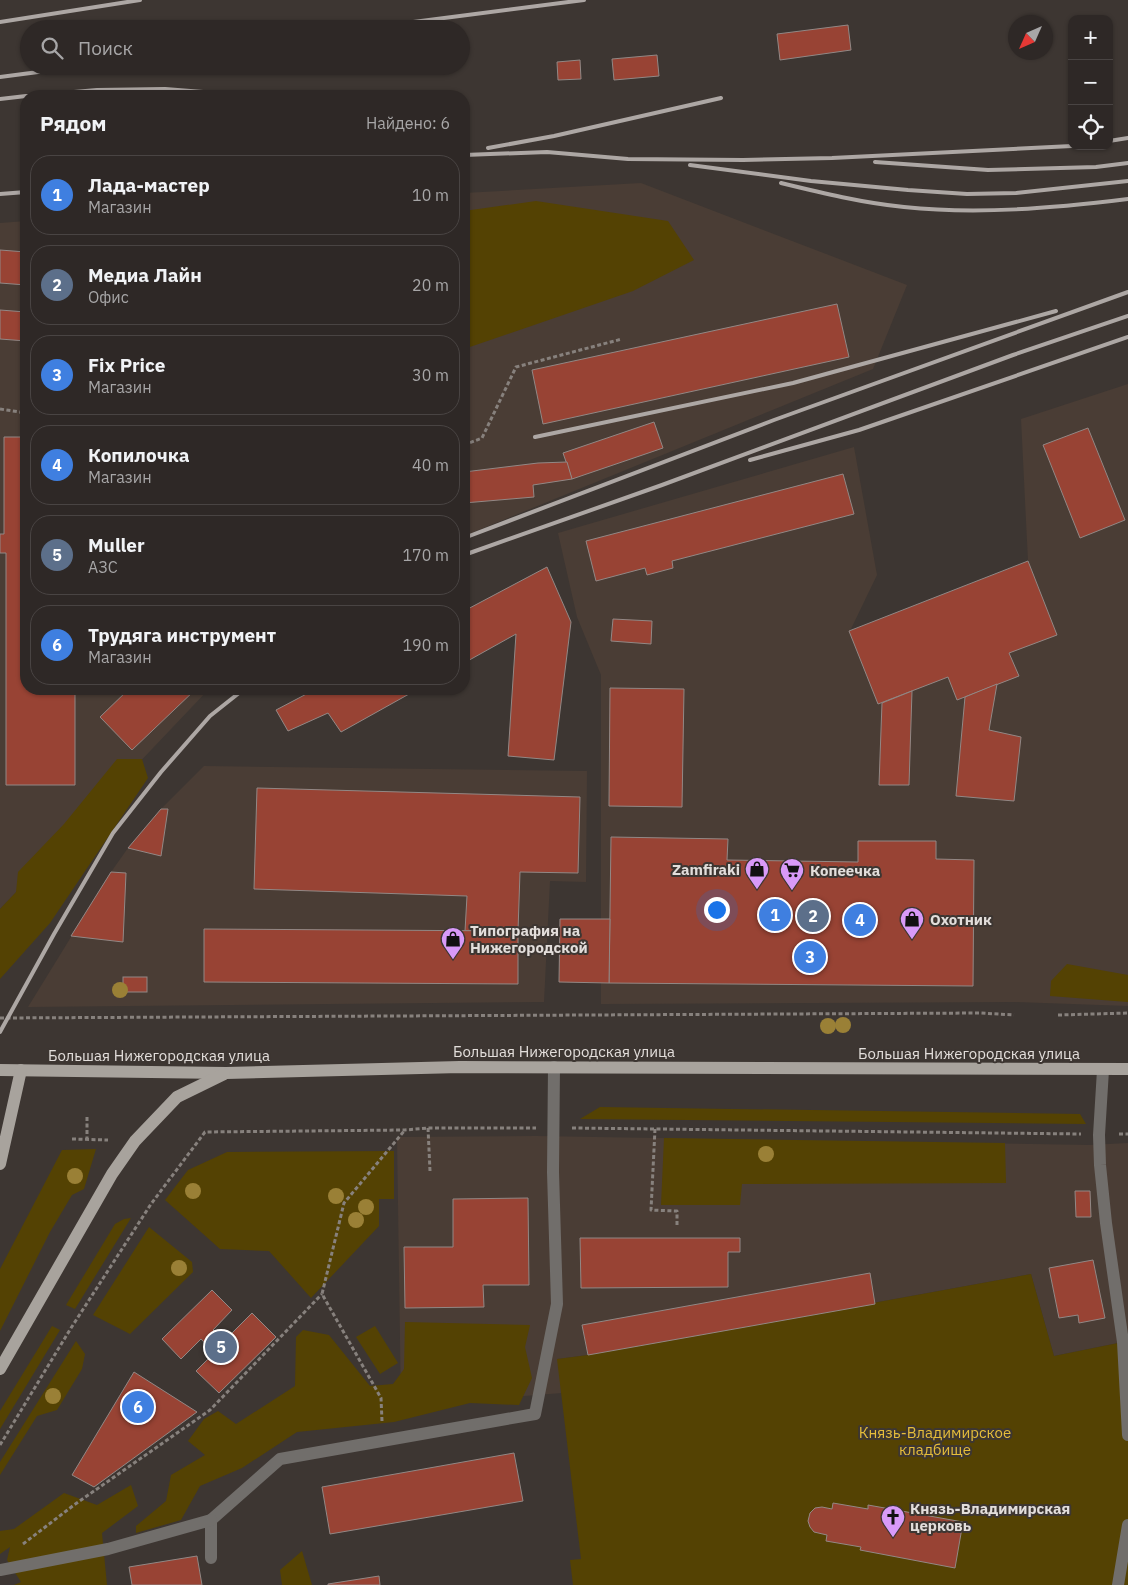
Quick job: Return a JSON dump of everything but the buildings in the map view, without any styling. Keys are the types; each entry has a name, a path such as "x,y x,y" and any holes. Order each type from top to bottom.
{"main road":[{"name":"Большая Нижегородская улица","path":"0,1070 226,1073 460,1067 554,1067 1128,1070"},
{"path":"0,1164 21,1070"},
{"path":"0,1369 112,1174 135,1141 177,1097 226,1073"}],"lane":[{"path":"0,1570 108,1549 211,1520 280,1459 535,1414 557,1304 553,1172 554,1067"},
{"path":"1103,1070 1099,1135 1100,1165 1123,1342 1128,1435"},
{"path":"211,1520 211,1558"},
{"path":"1118,1585 1128,1525"}],"path":[{"path":"470,443 482,438 516,367 622,339"},
{"path":"0,410 20,413"},
{"path":"0,1018 981,1013 1014,1015"},
{"path":"1058,1015 1128,1013"},
{"path":"86,1117 87,1139"},
{"path":"428,1128 430,1171"},
{"path":"0,1444 71,1328 151,1204 205,1132 554,1128 1128,1134"},
{"path":"655,1129 651,1210 678,1211 677,1226"},
{"path":"22,1544 74,1505 210,1410 322,1294 344,1203 405,1130"},
{"path":"72,1139 108,1140"},
{"path":"322,1294 381,1398 382,1442"}],"shaded area":[{"path":"641,183 907,285 873,369 470,534 470,193"},
{"path":"20,221 20,695 203,695 0,909 0,223"},
{"path":"1128,384 1128,1006 1014,1002 601,1004 601,675 577,617 558,533 854,447 877,575 850,631 1028,561 1021,419"},
{"path":"204,766 587,771 586,882 550,881 544,1002 28,1007 111,872 128,848 161,809"},
{"path":"536,1136 1090,1145 1128,1143 1128,1341 1054,1356 1031,1274 558,1359 562,1393 401,1406 397,1137"}],"green space":[{"path":"536,201 668,221 694,260 633,291 470,347 470,210"},
{"path":"117,759 142,759 148,778 50,923 0,979 0,909 16,892 18,872 64,824"},
{"path":"1067,964 1128,975 1128,1002 1050,996 1051,981"},
{"path":"600,1107 1080,1114 1086,1124 580,1119"},
{"path":"664,1138 1005,1143 1006,1183 742,1184 740,1205 661,1205"},
{"path":"96,1149 84,1189 72,1195 50,1232 0,1331 0,1269 62,1150"},
{"path":"394,1151 394,1199 379,1199 379,1226 311,1298 269,1251 220,1249 165,1200 188,1170 227,1152"},
{"path":"131,1218 75,1309 66,1305 115,1224 124,1219"},
{"path":"149,1227 192,1262 193,1272 130,1334 93,1315"},
{"name":"Князь-Владимирское кладбище","path":"1031,1274 1054,1356 1128,1341 1128,1585 573,1585 570,1560 581,1559 557,1359 588,1355"},
{"path":"405,1322 530,1325 525,1347 532,1378 519,1405 470,1403 394,1422 297,1432 242,1468 200,1486 181,1520 136,1533 136,1526 166,1501 171,1475 205,1455 188,1441 204,1419 218,1411 236,1424 295,1386 296,1337 303,1330 329,1335 370,1386 393,1384 404,1369"},
{"path":"52,1326 60,1330 0,1429 0,1411"},
{"path":"375,1326 398,1363 380,1374 356,1337"},
{"path":"76,1341 85,1354 82,1369 57,1410 37,1416 0,1475 0,1462"},
{"path":"131,1485 138,1506 102,1533 107,1585 14,1585 21,1582 7,1560 10,1547 0,1554 0,1531 14,1529 64,1493 97,1505"},
{"path":"302,1551 312,1585 282,1585 280,1570"}],"railway":[{"path":"0,22 140,0"},
{"path":"429,20 584,0"},
{"path":"0,77 20,74"},
{"path":"97,90 178,90"},
{"path":"0,99 20,97"},
{"path":"488,148 554,136 721,98"},
{"path":"1113,140 1128,138"},
{"path":"470,155 547,152 628,159 743,160 832,158 1068,146"},
{"path":"875,162 988,170 1096,167 1128,163"},
{"path":"690,165 811,181 967,194 1016,193 1128,181"},
{"path":"781,183 873,203 932,209 1016,209 1128,199"},
{"path":"0,194 20,192"},
{"path":"470,536 774,420 1128,292"},
{"path":"535,437 793,383 1056,311"},
{"path":"470,553 662,485 1013,355 1128,316"},
{"path":"750,460 859,430 1128,337"},
{"path":"0,1032 113,833 161,772 210,716 236,695"}],"place":[{"name":"Zamfiraki","path":"757,890"},
{"name":"Копеечка","path":"792,891"},
{"name":"Лада-мастер","path":"775,915"},
{"name":"Медиа Лайн","path":"813,916"},
{"name":"Копилочка","path":"860,920"},
{"name":"Охотник","path":"912,940"},
{"name":"Fix Price","path":"810,957"},
{"name":"Типография на Нижегородской","path":"453,960"},
{"name":"Muller","path":"221,1347"},
{"name":"Трудяга инструмент","path":"138,1407"},
{"name":"Князь-Владимирская церковь","path":"893,1538"}]}
